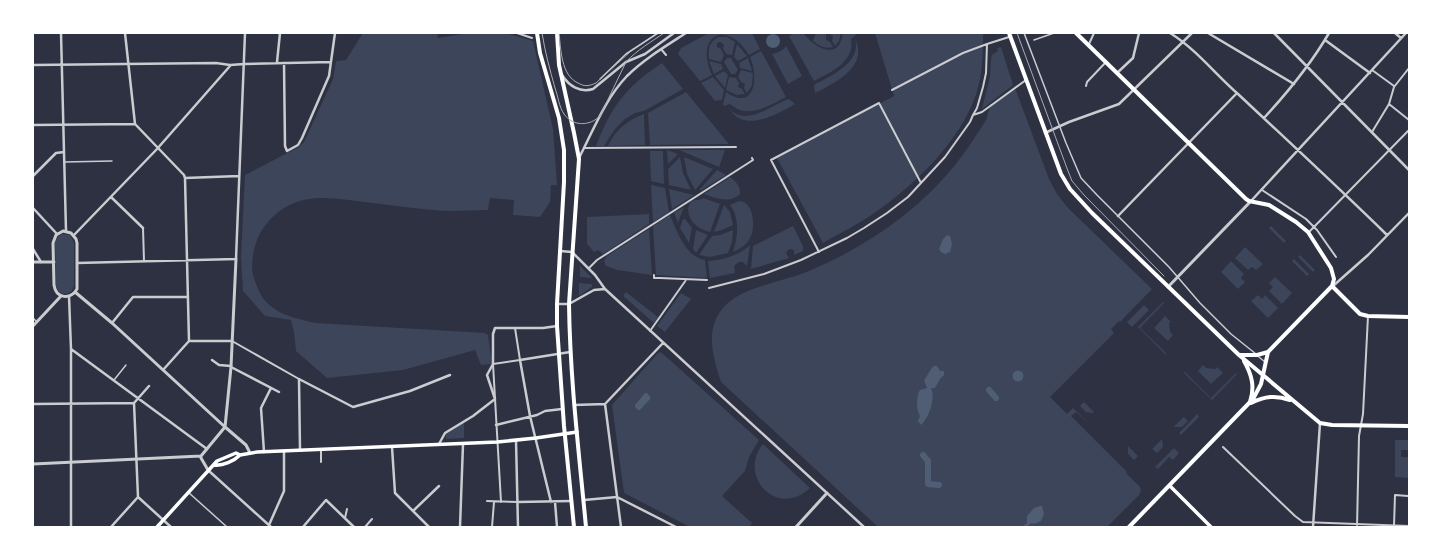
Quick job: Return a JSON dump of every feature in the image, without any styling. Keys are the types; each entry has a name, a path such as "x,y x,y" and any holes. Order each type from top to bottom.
{"main road":[{"path":"537,33 540,53 559,118 565,164 557,326 562,408 574,527"},
{"path":"557,33 560,71 570,110 579,159 569,304 570,352 576,432 586,527"},
{"path":"1076,33 1246,199 1269,205 1296,222 1308,232 1332,270 1334,279 1332,286 1268,352 1257,393 1249,404 1130,527"},
{"path":"1010,35 1060,174 1070,189 1092,213 1239,355 1320,423 1332,425 1409,426"},
{"path":"1332,286 1356,312 1368,316 1409,317"},
{"path":"1239,355 1257,355 1268,352"},
{"path":"1239,355 1252,380 1253,392 1249,404"},
{"path":"1249,404 1264,397 1274,396 1294,401"},
{"path":"157,527 217,461 236,453 497,442 576,432"},
{"path":"214,465 220,466 236,459 240,454"},
{"path":"1170,486 1211,527"}],"street":[{"path":"60,33 66,231"},
{"path":"125,33 127,64 135,124 157,149 184,175 185,178 189,341 163,370"},
{"path":"33,464 201,456 225,427 231,366 246,33"},
{"path":"278,63 280,33"},
{"path":"284,63 285,146 287,151 298,144 302,138 329,76 335,33"},
{"path":"517,33 532,38"},
{"path":"560,71 564,78 574,87 586,91 593,89 626,62 645,54 674,33"},
{"path":"579,159 601,114 617,88 627,76 641,63 686,33"},
{"path":"1088,45 1091,42 1094,33"},
{"path":"1117,73 1133,58 1139,33"},
{"path":"1170,33 1183,41 1387,235"},
{"path":"1045,133 1059,126 1119,104 1192,33"},
{"path":"1208,33 1294,84"},
{"path":"1274,33 1409,170"},
{"path":"1264,118 1294,84 1329,33"},
{"path":"1395,33 1401,38"},
{"path":"1168,286 1262,190 1406,33"},
{"path":"892,90 963,53 1010,35"},
{"path":"1325,40 1370,73"},
{"path":"709,288 788,266 819,252 847,238 887,213 908,196 922,183 954,146 970,122 977,108 984,87 987,44"},
{"path":"661,49 666,55"},
{"path":"33,65 216,63 230,66 244,64 331,62"},
{"path":"1086,86 1087,82 1106,62"},
{"path":"74,235 157,149 230,66"},
{"path":"1372,132 1389,104 1394,86 1409,68"},
{"path":"1372,70 1394,86"},
{"path":"973,114 982,112 1026,80"},
{"path":"1118,216 1237,94"},
{"path":"819,252 771,160 879,103 922,183"},
{"path":"1389,104 1409,120"},
{"path":"33,125 135,124"},
{"path":"1308,232 1324,218 1409,130"},
{"path":"584,148 736,147"},
{"path":"33,176 56,153 64,152"},
{"path":"589,268 597,260 753,160 752,158"},
{"path":"1406,167 1409,164"},
{"path":"185,178 239,176"},
{"path":"1262,190 1306,219 1314,227 1336,257"},
{"path":"111,197 143,228 144,261"},
{"path":"33,208 57,234"},
{"path":"1332,286 1368,255 1409,213"},
{"path":"1320,215 1324,218"},
{"path":"66,231 74,235 77,243 77,285 75,292 69,296 61,296 54,289 53,243 57,234 66,231"},
{"path":"33,249 41,262"},
{"path":"560,251 572,252 589,268 605,289 765,436 769,438 864,527"},
{"path":"77,263 236,259"},
{"path":"33,262 54,262"},
{"path":"654,275 654,278 707,280"},
{"path":"650,331 686,280"},
{"path":"557,304 569,304 594,290 605,289"},
{"path":"75,292 112,323 246,445 250,453"},
{"path":"33,326 61,296"},
{"path":"69,296 71,349 71,527"},
{"path":"112,323 133,296 187,297"},
{"path":"1357,526 1360,425 1363,414 1368,316"},
{"path":"501,502 492,334 496,328 543,328 557,326"},
{"path":"515,328 530,416 551,502"},
{"path":"189,341 232,341 299,379 353,407 410,391 450,375"},
{"path":"574,405 605,404 663,343"},
{"path":"71,349 207,449"},
{"path":"495,399 487,375 494,364 570,352"},
{"path":"212,360 219,365 231,366 279,392"},
{"path":"299,379 300,450"},
{"path":"33,404 134,403 149,386"},
{"path":"264,452 260,408 271,388"},
{"path":"439,444 445,433 495,399"},
{"path":"134,403 138,497 171,527"},
{"path":"605,404 621,527"},
{"path":"496,425 537,415 545,411 562,408"},
{"path":"1313,525 1320,423"},
{"path":"516,440 518,527"},
{"path":"460,527 463,443"},
{"path":"392,447 395,493 429,527"},
{"path":"1222,447 1303,522 1313,525 1409,526"},
{"path":"321,450 321,462"},
{"path":"201,456 208,470 270,526 284,491 284,451"},
{"path":"414,511 438,486"},
{"path":"796,527 827,493"},
{"path":"1394,526 1395,495 1408,496"},
{"path":"111,527 138,497"},
{"path":"584,500 617,497 675,527"},
{"path":"303,527 326,500 354,527"},
{"path":"487,501 571,501"},
{"path":"555,501 557,527"},
{"path":"492,527 494,502"},
{"path":"345,518 347,508"},
{"path":"365,527 372,519"}],"lane":[{"path":"600,79 626,54 658,33"},
{"path":"1024,33 1059,126 1082,178 1096,195 1169,268 1224,327 1265,363"},
{"path":"1034,40 1054,33"},
{"path":"64,162 112,161"},
{"path":"33,318 37,322"},
{"path":"114,380 126,365"},
{"path":"188,492 227,527"}],"shaded area":[{"path":"363,33 437,33 438,38 469,33 505,33 533,41 553,129 557,185 551,185 550,202 540,217 513,215 514,200 490,198 488,210 454,211 421,209 330,198 296,202 275,215 259,235 252,260 253,274 257,287 266,301 278,311 286,315 316,323 485,333 488,335 492,364 481,365 475,350 403,370 327,378 296,351 291,320 265,316 243,291 241,257 245,175 299,147 304,142 333,79 336,61 346,60"},
{"path":"709,33 752,33 760,49 749,55 740,44 731,37 722,35 715,36 710,42 707,50 707,61 712,75 700,81 678,54 681,48"},
{"path":"794,33 803,33 814,43 826,50 832,50 837,47 841,42 843,33 855,33 856,35 851,39 851,47 846,60 828,74 814,81 789,36"},
{"path":"816,33 826,33 826,40 830,42 833,47 822,47 813,41"},
{"path":"828,33 841,33 839,41 835,46 832,41 833,36"},
{"path":"875,33 983,33 982,65 979,84 973,103 963,122 937,158 922,174 906,189 873,214 823,243 777,158 894,96"},
{"path":"773,34 778,36 780,41 778,46 773,48 768,46 766,41 768,36"},
{"path":"719,37 727,37 735,42 732,55 726,54 722,43 717,43 717,47 721,49 724,55 721,62 709,59 711,43"},
{"path":"855,39 858,49 854,65 840,79 815,93 814,85 836,73 850,61 854,55 856,47"},
{"path":"737,44 747,56 738,61 734,57"},
{"path":"786,46 802,76 788,84 772,54 780,52"},
{"path":"1001,47 1013,85 982,109 990,76 992,55 998,51 997,48"},
{"path":"761,51 786,97 758,110 744,111 737,109 730,104 724,106 723,104 726,92 736,97 743,98 749,95 754,82 753,65 750,57"},
{"path":"727,58 731,58 738,70 735,74 731,74 724,62"},
{"path":"748,58 752,71 740,68 739,63"},
{"path":"709,61 721,64 723,69 714,74"},
{"path":"662,63 683,89 644,111 635,113 625,119 615,129 604,146 596,146 614,108 639,80"},
{"path":"741,70 753,73 752,85 747,93 744,88 745,84 741,82 738,77"},
{"path":"724,71 728,75 725,88 715,76"},
{"path":"713,77 724,90 722,100 715,101 701,83"},
{"path":"729,77 736,78 739,83 738,87 742,89 745,94 737,95 726,90"},
{"path":"1015,88 1049,179 1057,194 1068,208 1152,289 1120,322 1119,321 1111,329 1114,333 1050,397 1067,414 1073,408 1096,430 1076,412 1071,416 1127,472 1126,473 1140,487 1141,491 1139,495 1107,527 878,527 721,382 713,353 712,334 714,324 724,307 741,294 764,285 799,275 827,263 862,244 899,219 929,194 947,175 986,120 991,106"},
{"path":"686,92 729,144 650,145 648,113"},
{"path":"789,99 795,104 779,113 760,120 751,121 742,119 734,115 728,107 735,113 742,116 750,115 767,110"},
{"path":"644,114 645,145 608,146 618,130 633,119"},
{"path":"667,150 678,154 668,164"},
{"path":"679,150 725,150 719,167"},
{"path":"650,151 663,151 664,184 651,181"},
{"path":"680,157 683,173 691,190 669,185 668,169"},
{"path":"684,157 713,169 695,190 687,174"},
{"path":"717,170 726,175 700,191 700,189"},
{"path":"730,177 736,182 740,189 740,194 736,197 732,199 722,199 704,194"},
{"path":"651,185 665,188 669,212 653,222"},
{"path":"669,189 694,195 672,209"},
{"path":"703,198 720,204 710,232 695,225 689,215 688,209 690,203"},
{"path":"739,201 748,205 751,210 753,228 752,234 747,243 733,252 736,240 737,222 730,205"},
{"path":"724,205 730,212 733,225 714,232"},
{"path":"684,207 678,223 674,213"},
{"path":"649,214 649,224 603,254 598,250 594,252 587,244 587,217"},
{"path":"670,215 679,236 687,249 698,258 705,260 707,278 656,275 653,226"},
{"path":"683,219 685,219 692,228 689,243 680,228"},
{"path":"793,226 803,246 803,251 794,255 794,250 789,249 786,253 789,258 751,269 753,246"},
{"path":"1271,226 1286,241 1284,243 1269,228"},
{"path":"649,229 652,275 617,270 606,266 604,261 607,256"},
{"path":"696,230 708,235 696,253 693,249"},
{"path":"733,230 732,242 728,253 710,257 699,255 712,236 720,235"},
{"path":"62,234 70,235 74,243 74,285 72,291 66,294 59,292 56,285 55,243 57,237"},
{"path":"947,235 950,236 952,244 950,252 945,254 939,249 943,239"},
{"path":"750,245 747,266 743,262 739,262 734,266 735,273 710,278 708,261 730,257"},
{"path":"1245,247 1263,264 1256,270 1252,267 1248,270 1235,258"},
{"path":"1300,255 1315,270 1313,272 1298,257"},
{"path":"1294,259 1309,274 1307,276 1292,261"},
{"path":"1231,261 1244,274 1241,278 1245,282 1238,289 1221,272"},
{"path":"580,266 592,278 580,277"},
{"path":"1275,277 1292,293 1282,304 1269,291 1273,287 1269,283"},
{"path":"579,283 592,284 592,287 579,296"},
{"path":"626,292 658,317 654,323 623,296"},
{"path":"681,293 691,299 665,332 657,326"},
{"path":"1258,295 1262,299 1265,295 1278,308 1268,318 1251,301"},
{"path":"1163,302 1164,303 1140,328 1167,354 1166,355 1138,327"},
{"path":"1144,305 1149,310 1132,327 1127,322"},
{"path":"1165,316 1171,322 1169,323 1170,332 1173,335 1168,341 1154,328"},
{"path":"660,352 759,440 749,457 745,471 722,496 752,523 749,527 690,527 624,493 612,405"},
{"path":"1203,365 1206,368 1215,369 1217,367 1223,373 1211,384 1198,371"},
{"path":"934,366 937,366 940,371 944,371 944,375 935,388 931,388 933,397 931,408 927,418 921,425 918,421 920,416 917,407 917,399 920,390 927,388 924,380"},
{"path":"1016,371 1020,371 1022,372 1022,380 1016,381 1013,378 1013,374"},
{"path":"1185,372 1211,398 1236,373 1237,374 1212,400 1184,373"},
{"path":"645,393 647,393 651,398 640,410 638,410 635,405"},
{"path":"1084,402 1094,412 1093,413 1086,412 1080,406"},
{"path":"1197,414 1199,417 1181,435 1179,433"},
{"path":"1184,417 1188,421 1182,427 1174,426"},
{"path":"464,422 464,438 446,439 446,434"},
{"path":"1162,439 1163,447 1157,453 1152,449"},
{"path":"1395,440 1409,440 1409,450 1401,450 1401,457 1408,457 1409,478 1395,477"},
{"path":"763,444 810,488 797,496 785,499 774,496 764,490 758,480 755,469 756,456"},
{"path":"1128,446 1138,456 1134,460 1128,454"},
{"path":"1174,448 1179,453 1173,460 1169,457 1158,469 1155,467"},
{"path":"1042,506 1044,514 1041,521 1034,524 1032,523 1026,527 1024,525 1027,523 1027,516 1034,508"}],"waterway":[{"path":"989,390 996,398"},
{"path":"923,455 928,461 928,484 939,485"}],"tram line":[{"path":"542,33 561,108 568,118 582,124 591,122 600,116 626,62 639,50 664,33"},
{"path":"559,33 561,54 565,68 572,79 585,86 596,83 630,52"},
{"path":"1017,33 1072,181 1164,276"}]}
